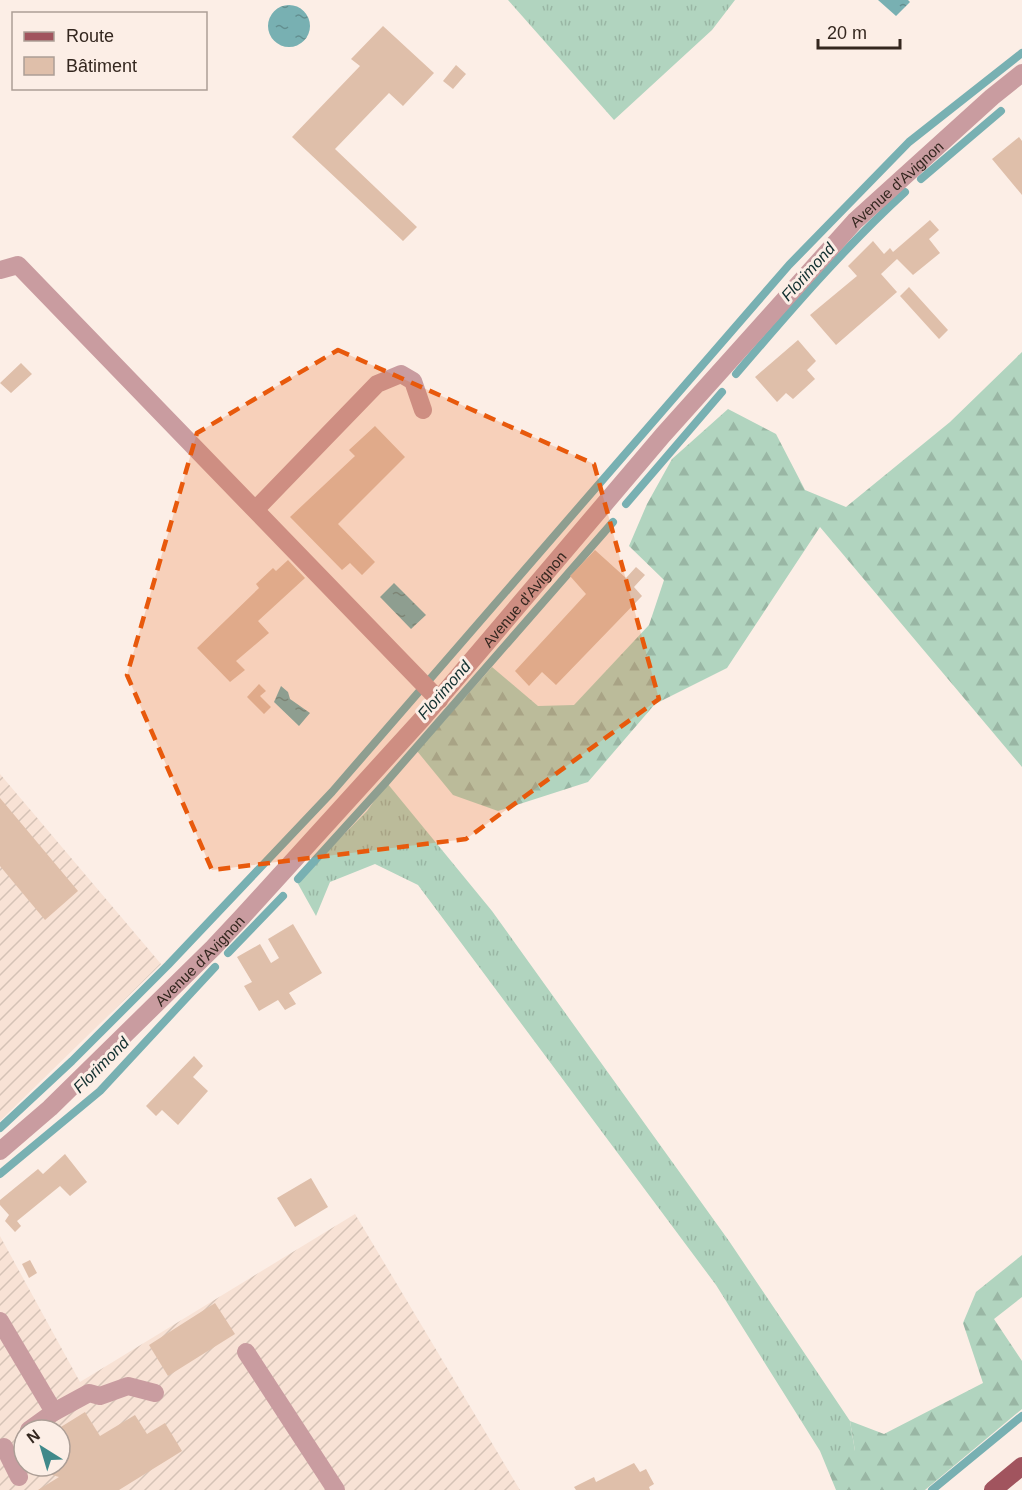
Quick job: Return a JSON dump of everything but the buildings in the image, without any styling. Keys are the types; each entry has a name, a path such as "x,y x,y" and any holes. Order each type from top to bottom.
{"main road":[{"path":"993,1490 1022,1466"}],"street":[{"name":"Avenue d'Avignon","path":"0,1151 50,1108 213,948 439,700 663,435 855,221 983,105 1022,73"},
{"path":"0,270 18,265 439,700"},
{"path":"256,509 377,384 401,374 412,381 423,410"},
{"path":"0,1321 54,1413"},
{"path":"246,1352 336,1490"},
{"path":"47,1418 90,1393 100,1396 128,1386 155,1393"},
{"path":"2,1444 12,1463"}],"highlighted area":[{"path":"338,350 594,464 659,699 466,839 212,870 127,675 197,433"}],"shaded area":[{"path":"0,774 161,964 0,1121"},
{"path":"355,1214 520,1490 0,1490 0,1236 80,1382"}],"green space":[{"path":"508,0 735,0 712,30 614,120"},
{"path":"1022,352 1022,767 820,527 727,668 655,704 588,782 498,811 453,795 417,751 492,667 538,706 574,705 649,625 664,580 629,546 647,504 672,459 728,409 776,434 805,490 846,507 950,422"},
{"path":"387,783 492,911 729,1241 850,1421 855,1451 820,1451 716,1285 418,885 375,864 330,882 316,916 297,882 367,811"},
{"path":"1022,1255 1022,1297 994,1319 1022,1361 1022,1409 925,1490 836,1490 820,1451 855,1451 850,1421 884,1434 983,1383 963,1323 976,1292"}],"water":[{"path":"878,0 908,0 910,2 896,16"},
{"path":"289,5 304,11 310,26 304,41 289,47 274,41 268,26 274,11"},
{"path":"394,583 426,615 411,629 380,597"},
{"path":"281,686 288,692 290,699 310,713 299,726 274,702"}],"waterway":[{"path":"0,1128 72,1061 168,965 332,792 789,265 909,142 1022,53"},
{"name":"Florimond","path":"921,179 1001,111"},
{"name":"Florimond","path":"736,374 797,303 882,213 905,192"},
{"name":"Florimond","path":"626,504 722,392"},
{"name":"Florimond","path":"298,879 387,781 613,522"},
{"name":"Florimond","path":"228,953 283,896"},
{"name":"Florimond","path":"0,1174 100,1091 215,967"},
{"path":"932,1490 1022,1416"}]}
